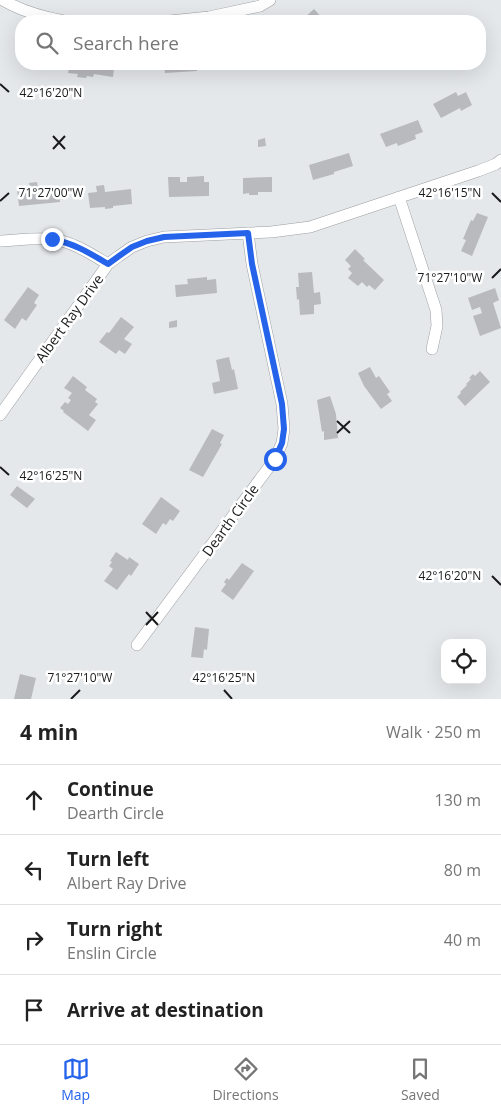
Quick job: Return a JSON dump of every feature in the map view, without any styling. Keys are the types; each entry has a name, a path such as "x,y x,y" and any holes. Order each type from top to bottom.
{"street":[{"path":"3,0 10,5 39,15"},
{"path":"218,15 260,6 270,0"},
{"name":"Albert Ray Drive","path":"0,415 108,264 132,247 164,237 288,231 310,227 478,171 501,160"},
{"path":"399,197 436,310 437,326 432,349"},
{"name":"Dearth Circle","path":"137,645 275,459 282,443 284,429 282,404 254,272 248,233"},
{"path":"0,241 52,239 70,243 108,264"}],"building":[{"path":"314,9 319,15 308,15"},
{"path":"69,70 114,70 113,77 94,74 93,77 87,76 86,78 77,77 78,74 68,73"},
{"path":"165,70 197,70 197,71 165,73"},
{"path":"456,92 458,96 466,92 472,105 461,111 460,108 441,118 433,104"},
{"path":"418,120 423,132 415,135 416,139 398,146 397,143 386,147 380,134"},
{"path":"265,138 266,146 258,147 258,140"},
{"path":"349,153 353,166 313,180 309,165"},
{"path":"204,176 204,182 209,182 209,196 169,197 168,177 180,177 180,182 187,182 187,177"},
{"path":"272,177 272,192 258,192 258,195 243,194 243,178"},
{"path":"37,182 38,188 58,186 60,202 19,206 17,190 30,189 29,183"},
{"path":"104,185 105,192 131,189 132,204 105,209 105,207 90,208 88,193 97,192 96,186"},
{"path":"477,213 488,217 472,256 461,251 466,240 463,239 471,220 473,221"},
{"path":"355,249 365,259 363,260 384,280 375,290 369,285 367,287 362,282 358,286 348,278 352,273 348,269 351,266 345,260"},
{"path":"312,272 314,293 320,292 321,304 314,305 314,314 300,315 296,287 299,287 298,273"},
{"path":"207,277 207,280 216,279 217,293 176,297 175,285 188,284 187,279"},
{"path":"28,287 39,295 34,303 37,305 26,321 22,318 15,329 4,320"},
{"path":"495,288 499,300 493,303 501,328 480,336 473,316 482,313 480,307 472,310 468,298"},
{"path":"121,317 134,327 124,339 132,344 125,354 119,350 116,354 99,342 107,332 109,333"},
{"path":"177,320 177,327 169,328 169,322"},
{"path":"229,357 232,370 234,369 238,389 214,394 212,383 220,381 216,360"},
{"path":"370,367 376,378 379,376 390,392 387,394 392,401 381,409 364,386 358,373"},
{"path":"480,371 490,382 465,406 457,397 471,379 469,378 473,374 475,376"},
{"path":"73,376 87,387 85,390 97,399 95,402 98,404 89,415 96,420 88,431 60,408 65,402 68,404 71,400 68,398 72,393 64,388"},
{"path":"330,396 336,414 338,438 324,440 324,431 322,432 317,400"},
{"path":"212,429 224,435 220,443 222,444 203,477 189,470"},
{"path":"17,486 35,499 27,508 10,495"},
{"path":"161,497 180,511 173,521 170,519 166,525 163,523 156,534 142,524"},
{"path":"116,552 128,560 129,557 139,564 131,576 129,574 117,590 104,581 113,569 109,566"},
{"path":"242,563 254,571 233,600 221,591 226,584 224,582 227,578 229,580"},
{"path":"195,627 209,629 207,650 204,649 203,658 191,657"},
{"path":"20,674 36,678 31,699 14,699"}],"route":[{"path":"52,239 70,243 108,264 132,247 164,237 248,233 252,264 282,404 284,429 282,443 275,459"}]}
